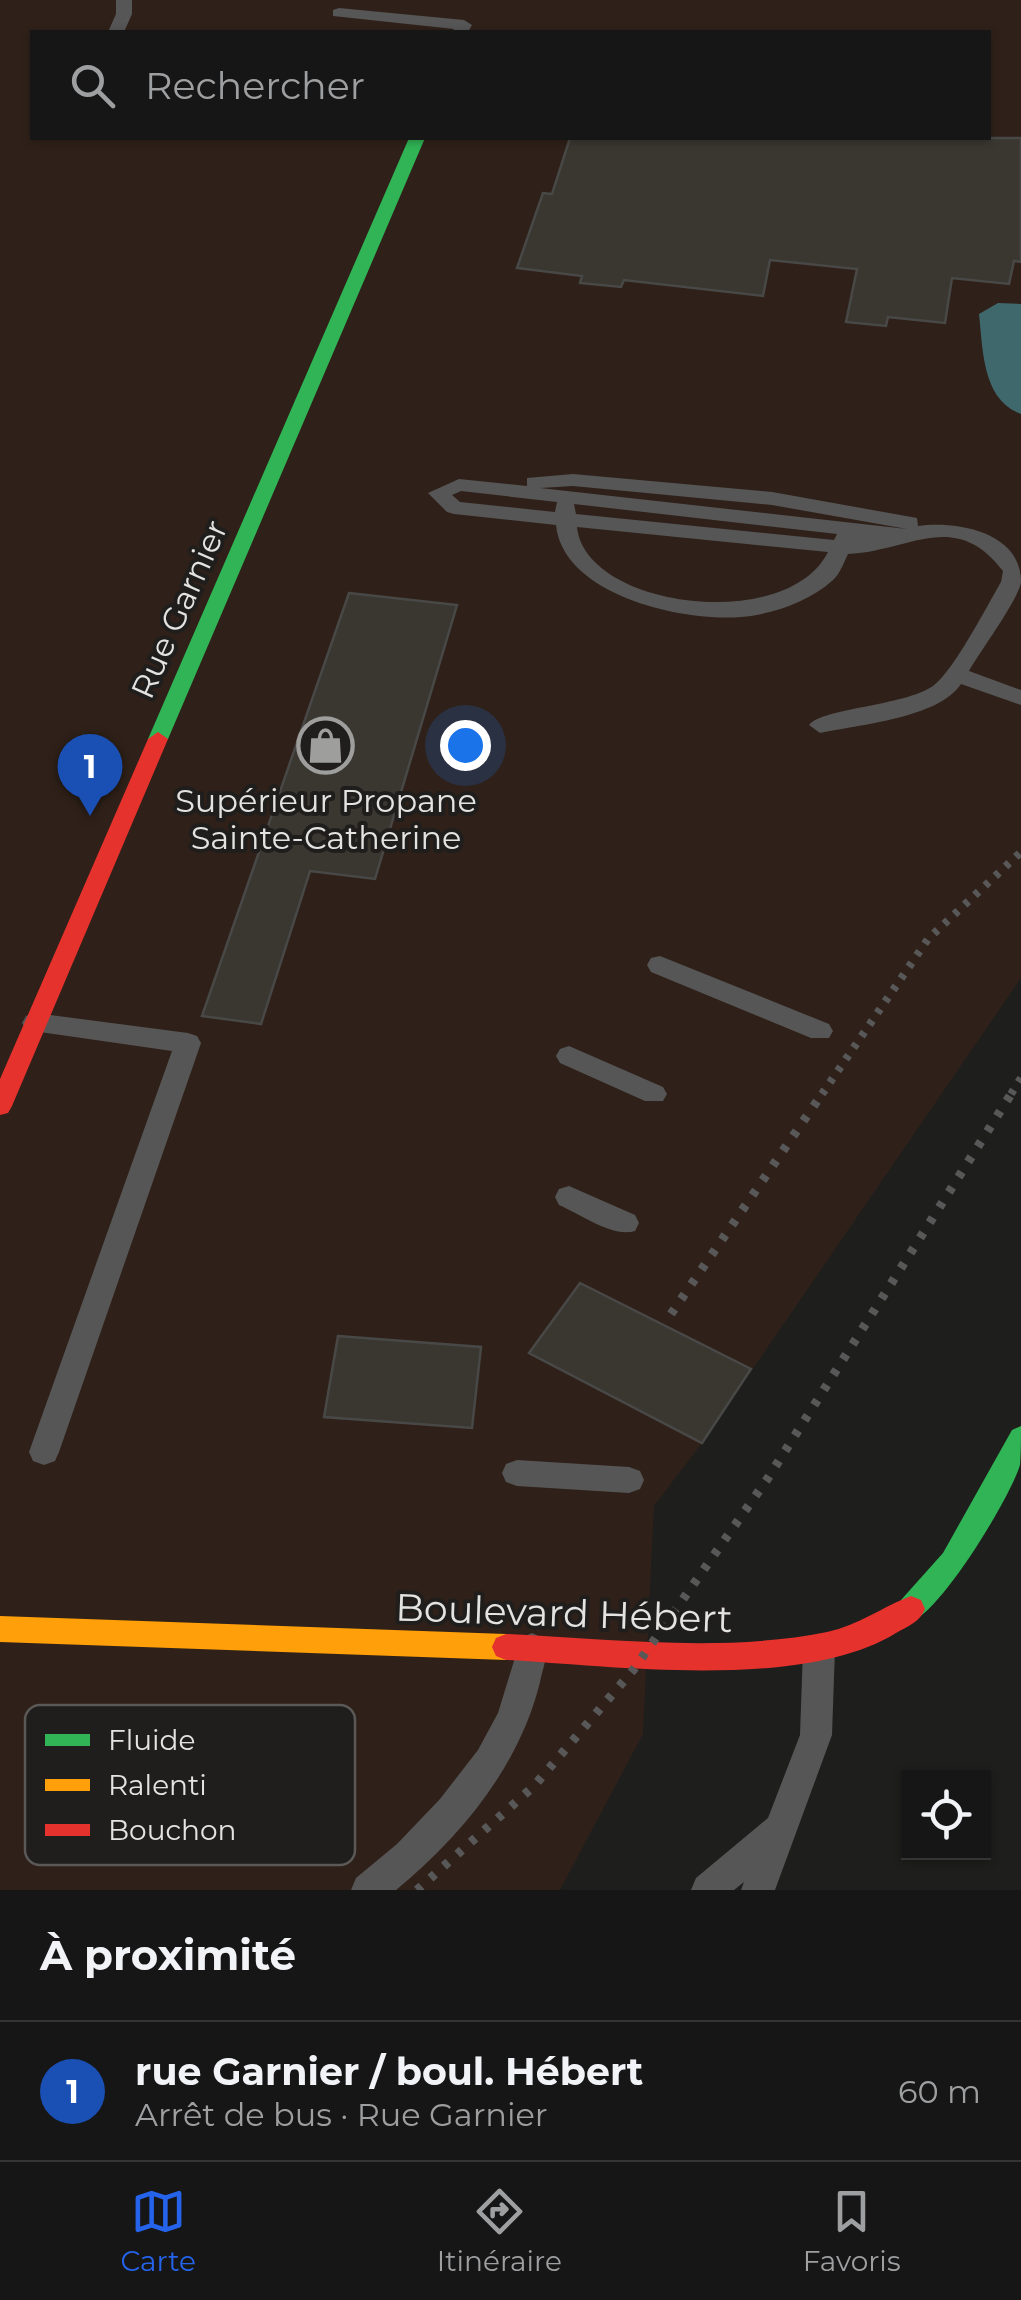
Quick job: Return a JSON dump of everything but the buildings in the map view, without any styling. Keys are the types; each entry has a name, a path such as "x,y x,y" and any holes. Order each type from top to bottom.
{"street":[{"name":"Rue Garnier","path":"0,1106 415,140"},
{"name":"Boulevard Hébert","path":"0,1629 770,1655 819,1649 871,1634 925,1598 952,1562 1021,1438"}],"lane":[{"path":"117,30 124,14 124,0"},
{"path":"339,13 464,24 461,30"},
{"path":"820,726 938,696 1016,584 1007,558 984,537 970,531 934,529 846,528 568,498 454,508 438,494 459,485 846,528 906,536 934,529"},
{"path":"568,498 565,541 573,556 590,570 650,599 703,610 761,608 808,592 824,579 846,528"},
{"path":"956,674 1021,698"},
{"path":"660,965 820,1032"},
{"path":"35,1024 188,1044 44,1452"},
{"path":"569,1056 654,1094"},
{"path":"569,1197 625,1223"},
{"path":"517,1474 629,1480"},
{"path":"368,1890 460,1801 497,1750 514,1715 532,1648"},
{"path":"758,1890 816,1735 819,1649"},
{"path":"708,1890 780,1830"}],"shaded area":[{"path":"0,0 1021,0 1021,978 702,1443 654,1506 643,1734 560,1890 0,1890"}],"water":[{"path":"998,303 1021,304 1021,414 999,397 987,372 979,314"}],"railway":[{"path":"822,1094 928,939 1021,852"},
{"path":"1011,1094 1021,1078"},
{"path":"671,1314 824,1091"},
{"path":"417,1890 534,1786 634,1669 768,1478 1013,1091"}],"traffic: fast":[{"path":"158,739 416,140"},
{"path":"911,1609 953,1562 1021,1438"}],"traffic: slow":[{"path":"0,1629 506,1647"}],"traffic: jam":[{"path":"0,1106 158,739"},
{"path":"506,1647 659,1655 775,1653 829,1645 875,1631 911,1609"}],"place":[{"name":"Supérieur Propane Sainte-Catherine","path":"326,746"},
{"name":"rue Garnier / boul. Hébert","path":"90,816"}]}
